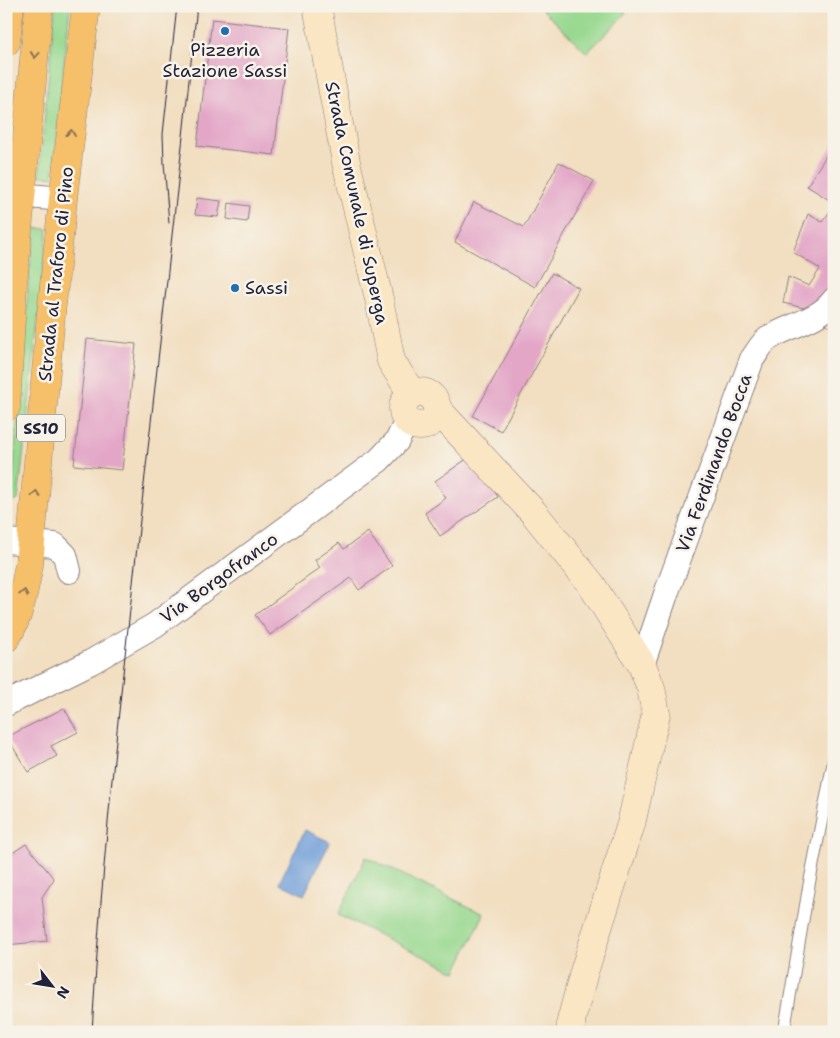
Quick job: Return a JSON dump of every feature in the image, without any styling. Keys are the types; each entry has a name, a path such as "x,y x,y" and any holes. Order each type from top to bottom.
{"main road":[{"path":"6,42 10,6"},
{"name":"SS10","path":"6,407 13,293 14,195 39,6"},
{"name":"Strada al Traforo di Pino","path":"6,638 14,626 30,565 19,542 51,314 86,6"}],"street":[{"name":"Strada Comunale di Superga","path":"317,6 346,162 379,299 390,361 412,394"},
{"path":"14,195 63,199"},
{"name":"Via Ferdinando Bocca","path":"642,665 667,591 752,359 768,339 815,316 834,300"},
{"path":"437,409 434,419 426,425 416,426 407,421 402,410 407,398 412,394 420,392 429,395 435,401 437,409 533,512 591,584 642,665 651,688 656,714 631,824 584,972 571,1021 571,1032"},
{"name":"Via Borgofranco","path":"6,704 91,662 155,625 379,460 397,441 407,421"},
{"path":"19,542 55,545 65,555 69,571"}],"lane":[{"path":"784,1032 809,885 834,758"}],"green space":[{"path":"55,6 70,6 53,177 39,176"},
{"path":"539,6 620,6 626,13 587,53"},
{"path":"33,228 48,229 18,500 14,502 11,499"},
{"path":"366,857 484,914 456,972 338,915"}],"water":[{"path":"305,830 330,842 304,895 279,883"}],"building":[{"path":"212,19 289,28 274,155 197,146"},
{"path":"834,143 834,203 807,186"},
{"path":"559,162 594,181 535,287 455,242 474,202 524,227"},
{"path":"197,198 221,201 218,217 195,215"},
{"path":"229,203 249,206 247,222 227,219"},
{"path":"834,206 834,270 831,275 834,277 834,296 832,300 822,295 812,310 783,303 788,277 809,286 820,269 793,252 808,214 822,222"},
{"path":"552,273 579,288 501,431 473,416"},
{"path":"834,305 834,330 823,322"},
{"path":"87,339 136,344 122,470 74,465"},
{"path":"471,456 498,497 440,536 425,513 446,498 435,481"},
{"path":"368,532 392,566 359,590 351,578 270,635 255,615 320,568 315,560 339,543 344,549"},
{"path":"64,708 78,732 51,746 57,756 28,772 7,737"},
{"path":"26,844 54,879 42,897 47,941 6,945 6,857"}],"tram line":[{"path":"169,223 163,134 177,6"},
{"path":"92,1032 105,849 117,728 197,6"}],"place":[{"name":"Pizzeria Stazione Sassi","path":"225,31"},
{"name":"Sassi","path":"235,288"}]}
